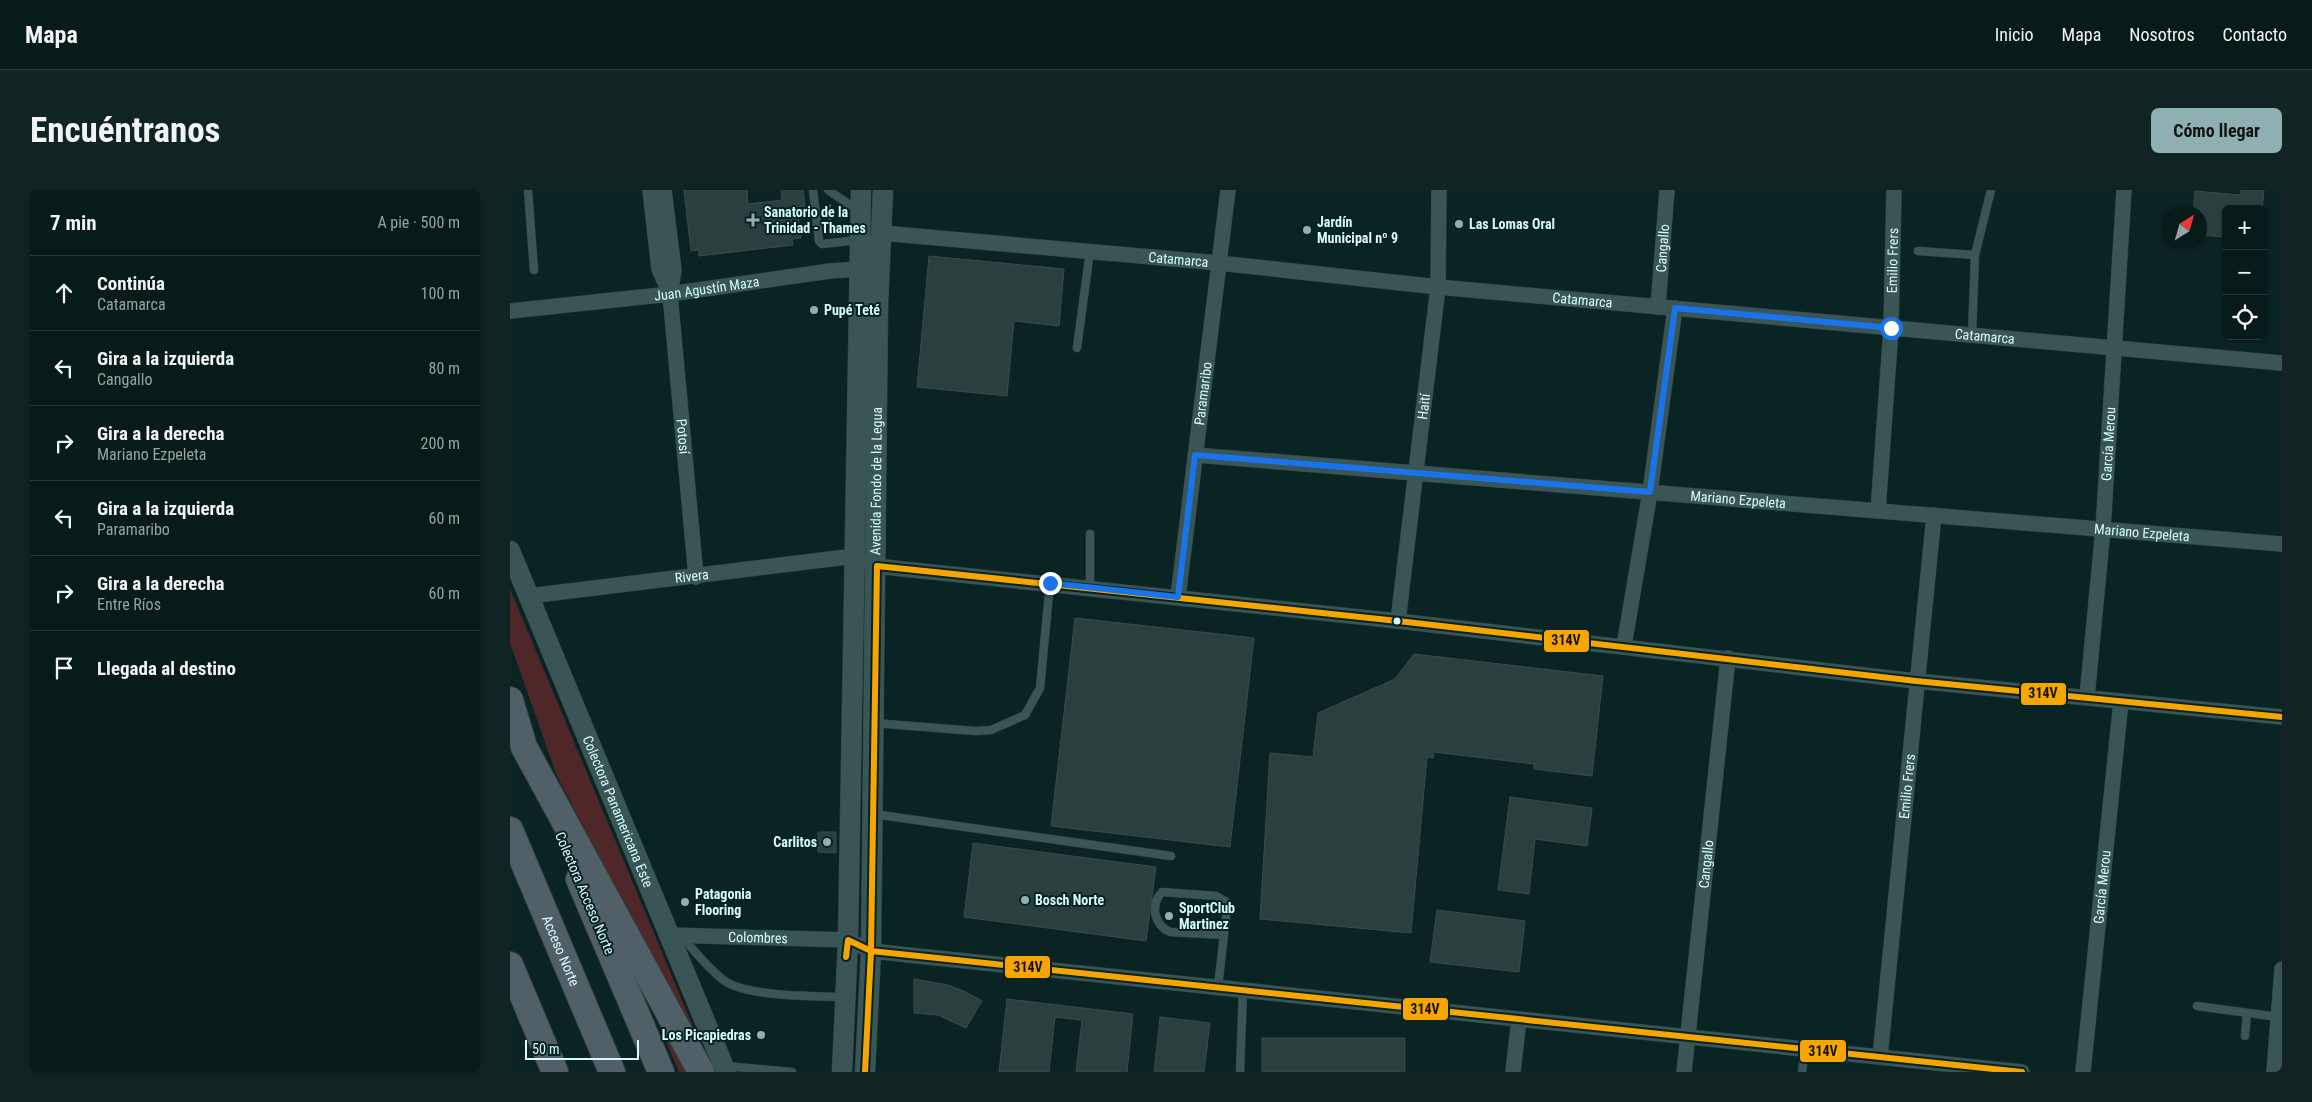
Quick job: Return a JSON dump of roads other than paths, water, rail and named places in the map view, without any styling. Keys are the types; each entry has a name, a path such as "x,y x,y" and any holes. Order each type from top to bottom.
{"highway":[{"path":"510,700 524,747 716,1070"},
{"name":"Colectora Acceso Norte","path":"510,715 661,1072"},
{"name":"Acceso Norte","path":"510,830 612,1072"},
{"path":"510,965 555,1072"}],"main road":[{"name":"Avenida Fondo de la Legua","path":"842,1072 848,940 861,190"},
{"name":"Avenida Fondo de la Legua","path":"865,1072 871,951 877,566 878,305 883,190"},
{"name":"Colectora Panamericana Este","path":"510,551 674,935 716,1070"}],"street":[{"name":"Potosí","path":"650,190 659,269 670,294"},
{"name":"Potosí","path":"664,190 674,270 670,294 696,577"},
{"name":"Paramaribo","path":"1178,597 1228,190"},
{"name":"Haití","path":"1398,621 1438,287 1439,190"},
{"name":"Cangallo","path":"1658,307 1667,190"},
{"name":"Emilio Frers","path":"1878,511 1891,328 1894,190"},
{"name":"García Merou","path":"2086,697 2103,529 2124,190"},
{"name":"Catamarca","path":"882,233 1219,263 1438,287 2282,363"},
{"path":"859,269 882,233"},
{"name":"Juan Agustín Maza","path":"510,311 670,294 830,271 859,269"},
{"path":"1624,646 1650,492 1675,308"},
{"name":"Mariano Ezpeleta","path":"1195,455 2282,544"},
{"name":"Emilio Frers","path":"1880,1057 1934,515"},
{"path":"855,556 877,566 1050,583 1624,646 1916,681 2282,717"},
{"name":"Rivera","path":"529,596 855,556"},
{"name":"Cangallo","path":"1684,1072 1728,658"},
{"name":"García Merou","path":"2083,1072 2121,701"},
{"name":"Colombres","path":"674,935 848,940"},
{"path":"848,940 871,951 2022,1072"},
{"path":"2274,1072 2282,969"},
{"path":"1513,1072 1519,1019"}],"lane":[{"path":"528,190 534,270"},
{"path":"813,190 819,241 822,244 859,240 882,233 860,212 828,190"},
{"path":"1972,335 1975,255 1991,190"},
{"path":"1077,348 1090,251"},
{"path":"1918,251 1975,255"},
{"path":"1090,534 1090,588"},
{"path":"874,724 975,731 991,730 1025,715 1040,688 1050,583"},
{"path":"873,814 1171,856"},
{"path":"1218,987 1224,935 1227,908 1224,901 1216,896 1162,892 1157,898 1156,920 1162,929 1170,932 1224,935"},
{"path":"674,935 724,981 737,988 813,996 844,997"},
{"path":"1240,1072 1243,990"},
{"path":"2197,1006 2278,1017"},
{"path":"2245,1036 2247,1013"},
{"path":"1802,1072 1806,1049"},
{"path":"716,1070 792,1072"}],"place":[{"name":"Sanatorio de la Trinidad - Thames","path":"753,220"},
{"name":"Las Lomas Oral","path":"1459,224"},
{"name":"Jardín Municipal nº 9","path":"1307,230"},
{"name":"Pupé Teté","path":"814,310"},
{"name":"Carlitos","path":"827,842"},
{"name":"Bosch Norte","path":"1025,900"},
{"name":"Patagonia Flooring","path":"685,902"},
{"name":"SportClub Martinez","path":"1169,916"},
{"name":"Los Picapiedras","path":"761,1035"}]}
